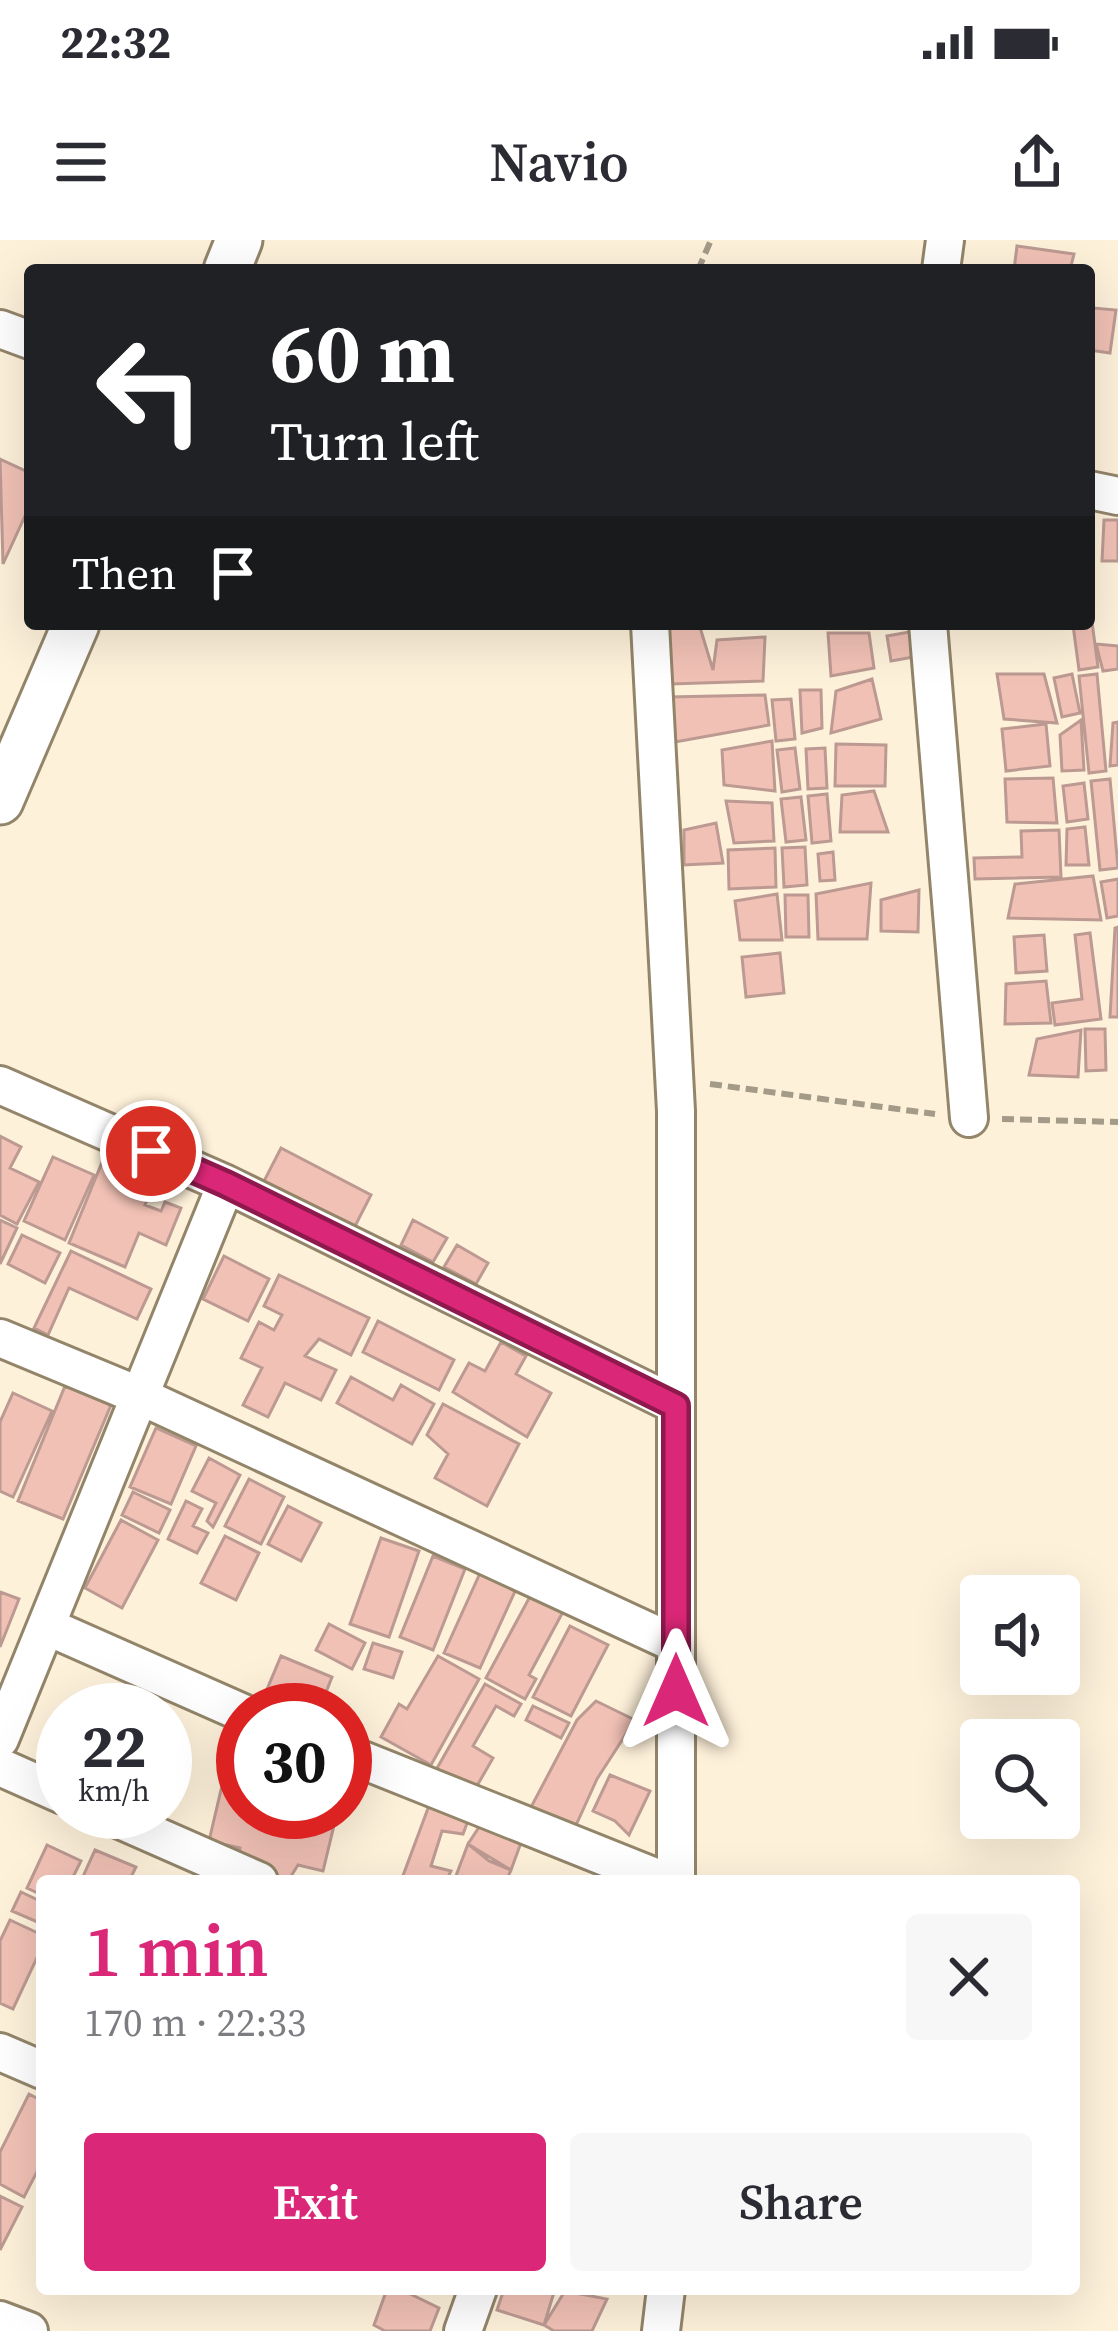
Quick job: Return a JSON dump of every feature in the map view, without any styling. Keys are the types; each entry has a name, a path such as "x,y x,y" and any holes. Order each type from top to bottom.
{"street":[{"path":"0,799 73,630"},
{"path":"650,630 674,1079 676,1875"},
{"path":"928,630 969,1118"},
{"path":"0,1085 226,1184 676,1406"},
{"path":"0,1739 226,1184"},
{"path":"0,1338 140,1396 676,1644"},
{"path":"46,1626 216,1701"},
{"path":"372,1764 650,1875"},
{"path":"0,1767 36,1783"},
{"path":"163,1839 245,1875"},
{"path":"0,2052 36,2067"},
{"path":"463,2331 476,2295"},
{"path":"661,2331 665,2295"},
{"path":"0,2320 29,2331"}],"path":[{"path":"674,1079 969,1118 1118,1122"}],"building":[{"path":"1017,246 1074,254 1072,264 1015,264"},
{"path":"1095,308 1116,310 1110,353 1095,351"},
{"path":"0,459 24,470 24,518 3,564"},
{"path":"1104,520 1118,520 1118,561 1102,561"},
{"path":"667,630 701,630 713,670 717,640 765,637 763,681 671,684"},
{"path":"1074,630 1093,630 1098,667 1079,670"},
{"path":"915,631 919,656 891,661 887,636"},
{"path":"828,633 869,633 874,668 831,676"},
{"path":"1096,644 1118,646 1118,669 1103,671"},
{"path":"997,674 1044,674 1057,723 1004,719"},
{"path":"1072,674 1080,713 1062,717 1054,678"},
{"path":"1097,674 1106,771 1089,773 1079,676"},
{"path":"872,679 881,719 831,733 836,691"},
{"path":"800,690 821,690 822,728 802,733"},
{"path":"765,695 769,725 675,742 669,697"},
{"path":"791,699 795,739 776,741 772,700"},
{"path":"1081,720 1084,770 1062,771 1060,735"},
{"path":"1118,722 1118,765 1110,766 1113,723"},
{"path":"1046,724 1050,766 1006,771 1002,729"},
{"path":"772,741 775,791 724,785 722,750"},
{"path":"836,744 886,745 885,786 835,786"},
{"path":"795,748 800,789 782,792 777,750"},
{"path":"825,748 827,788 808,789 806,749"},
{"path":"1053,778 1057,823 1007,822 1005,779"},
{"path":"1110,779 1118,868 1100,870 1091,781"},
{"path":"1084,783 1088,819 1067,822 1063,786"},
{"path":"874,791 888,832 840,832 842,795"},
{"path":"827,794 831,841 812,843 808,796"},
{"path":"801,797 806,840 786,842 781,799"},
{"path":"726,801 772,803 774,841 734,843"},
{"path":"716,823 723,863 684,865 684,830"},
{"path":"1085,827 1089,865 1066,865 1067,829"},
{"path":"1059,830 1061,877 975,879 974,858 1022,857 1021,831"},
{"path":"805,847 807,885 784,887 782,848"},
{"path":"775,848 776,887 729,889 728,850"},
{"path":"833,852 835,880 820,881 818,854"},
{"path":"1093,876 1101,920 1008,918 1015,884"},
{"path":"1118,879 1118,916 1107,918 1101,882"},
{"path":"871,883 867,939 818,939 816,894"},
{"path":"919,890 918,932 881,931 881,900"},
{"path":"777,894 782,940 740,940 735,901"},
{"path":"785,895 808,895 809,937 786,937"},
{"path":"1115,928 1118,1017 1110,1017"},
{"path":"1090,933 1101,1019 1055,1025 1052,1003 1082,999 1075,935"},
{"path":"1044,935 1047,971 1016,973 1014,937"},
{"path":"780,953 784,993 746,997 742,957"},
{"path":"1046,981 1051,1023 1005,1024 1006,984"},
{"path":"1085,1029 1105,1029 1106,1070 1086,1071"},
{"path":"1081,1030 1078,1077 1029,1075 1037,1039"},
{"path":"0,1136 21,1147 10,1168 39,1182 17,1224 0,1215"},
{"path":"281,1148 371,1195 352,1232 262,1185"},
{"path":"53,1157 94,1175 65,1240 24,1221"},
{"path":"103,1160 155,1181 145,1205 161,1211 165,1202 181,1208 166,1245 139,1233 125,1267 69,1243"},
{"path":"0,1220 17,1228 0,1264"},
{"path":"413,1220 447,1238 433,1262 401,1245"},
{"path":"22,1235 60,1253 45,1283 8,1264"},
{"path":"457,1245 488,1263 476,1284 444,1267"},
{"path":"71,1251 151,1289 137,1319 69,1288 48,1335 34,1328"},
{"path":"224,1256 269,1279 248,1321 203,1299"},
{"path":"279,1275 369,1318 351,1355 319,1339 305,1356 336,1370 321,1400 285,1383 268,1417 243,1405 262,1368 241,1358 259,1322 274,1330 282,1315 264,1306"},
{"path":"378,1321 454,1360 439,1390 363,1352"},
{"path":"501,1342 526,1356 516,1374 551,1393 527,1437 453,1392 469,1363 485,1371"},
{"path":"351,1377 393,1400 401,1385 434,1404 412,1444 337,1403"},
{"path":"65,1386 111,1405 63,1519 18,1501"},
{"path":"13,1393 52,1411 13,1497 0,1491 0,1422"},
{"path":"443,1404 519,1444 487,1506 435,1478 448,1454 427,1435"},
{"path":"156,1428 196,1446 171,1504 130,1487"},
{"path":"209,1458 240,1475 213,1527 207,1521 216,1503 192,1491"},
{"path":"249,1479 284,1497 261,1544 225,1526"},
{"path":"133,1492 170,1510 159,1533 122,1515"},
{"path":"186,1501 202,1509 193,1526 208,1533 197,1553 168,1539"},
{"path":"288,1506 321,1523 301,1561 268,1544"},
{"path":"121,1520 158,1540 122,1608 85,1588"},
{"path":"225,1536 259,1553 236,1600 201,1583"},
{"path":"381,1538 419,1551 389,1637 350,1624"},
{"path":"433,1556 465,1569 433,1650 400,1637"},
{"path":"481,1571 517,1587 480,1668 444,1653"},
{"path":"533,1591 565,1608 529,1675 536,1679 525,1699 486,1678"},
{"path":"0,1592 19,1599 0,1647"},
{"path":"329,1624 365,1643 352,1669 316,1650"},
{"path":"570,1626 608,1645 571,1716 533,1697"},
{"path":"373,1643 402,1652 393,1678 364,1669"},
{"path":"281,1656 332,1677 330,1683 270,1683"},
{"path":"438,1656 479,1679 431,1765 381,1737 399,1704 407,1709"},
{"path":"485,1684 521,1704 514,1716 496,1706 473,1746 493,1758 474,1791 436,1770"},
{"path":"596,1701 635,1720 597,1779 572,1834 529,1811 577,1720"},
{"path":"533,1706 569,1723 561,1738 526,1720"},
{"path":"610,1775 650,1791 629,1835 615,1821 593,1811"},
{"path":"430,1803 472,1810 463,1834 442,1831 431,1866 451,1871 449,1875 403,1875"},
{"path":"216,1811 216,1839 331,1839 323,1871 298,1865 292,1875 236,1869 240,1848 209,1841"},
{"path":"485,1818 522,1840 511,1870 468,1844"},
{"path":"468,1844 489,1861 511,1870 509,1875 456,1875"},
{"path":"47,1845 81,1861 74,1875 36,1875 36,1892 27,1888"},
{"path":"95,1850 136,1867 132,1875 84,1875"},
{"path":"21,1892 36,1899 36,1921 12,1911"},
{"path":"10,1920 36,1932 36,1960 13,2009 0,2003 0,1941"},
{"path":"29,2094 36,2098 36,2174 24,2197 0,2184 0,2152"},
{"path":"0,2196 22,2207 0,2250"},
{"path":"385,2295 412,2295 439,2308 430,2331 385,2331 374,2325"},
{"path":"502,2295 553,2295 544,2325 497,2310"},
{"path":"563,2295 607,2299 592,2331 554,2331 544,2325"}],"route":[{"path":"151,1151 676,1406 676,1691"}]}
